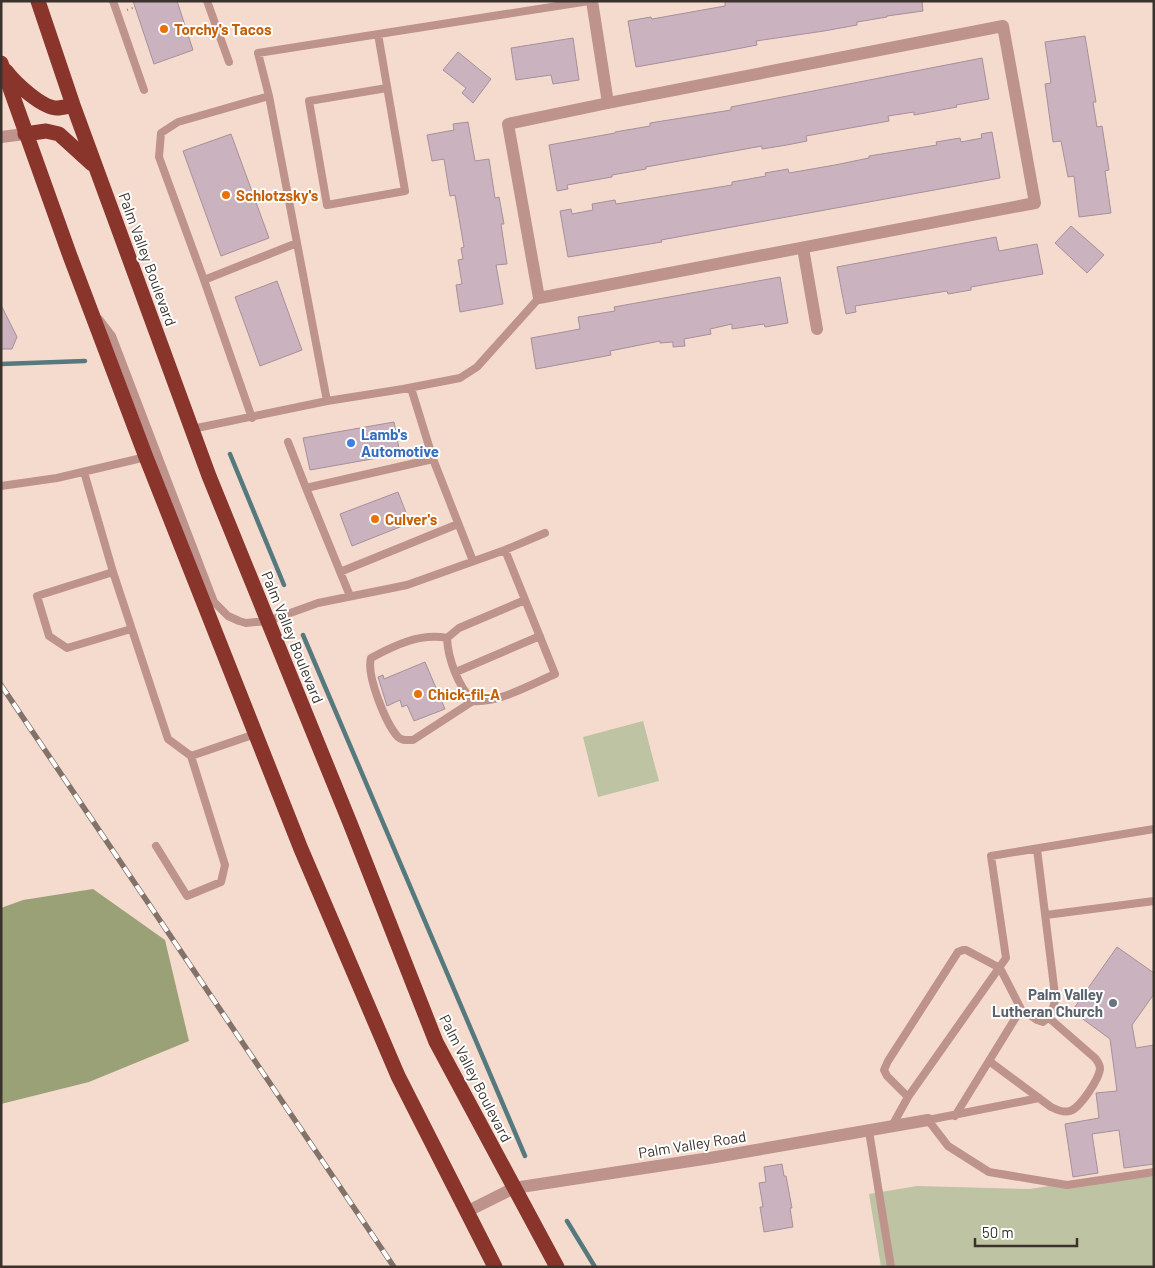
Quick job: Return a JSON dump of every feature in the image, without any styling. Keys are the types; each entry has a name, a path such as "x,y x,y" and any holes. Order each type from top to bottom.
{"highway":[{"name":"Palm Valley Boulevard","path":"38,1 96,169 192,429 436,1042 557,1267"},
{"path":"2,64 14,82 42,102 56,108 73,105"},
{"path":"2,64 26,134 146,457 308,866 398,1076 495,1267"},
{"path":"26,134 46,131 59,134 96,169"}],"street":[{"path":"591,1 608,103"},
{"path":"1003,26 1035,203 804,248 539,298 508,124 1003,26"},
{"path":"1,137 26,134"},
{"path":"804,248 817,329"},
{"name":"Palm Valley Road","path":"466,1212 514,1188 710,1158 928,1120"}],"lane":[{"path":"113,1 144,90"},
{"path":"207,1 229,62"},
{"path":"327,402 269,96 258,53 591,1"},
{"path":"378,34 387,88 404,191 327,205 309,101 387,88"},
{"path":"252,418 159,156 161,133 178,122 269,96"},
{"path":"204,280 297,243"},
{"path":"192,429 460,378 477,367 539,298"},
{"path":"90,308 112,336 214,602 228,616 246,623 268,621 318,603 407,585 505,550 545,533"},
{"path":"411,388 434,459 473,561"},
{"path":"288,442 350,596"},
{"path":"1,486 57,478 146,457"},
{"path":"306,488 434,459"},
{"path":"84,472 113,572 168,740 191,756 225,864 220,882 186,896 156,846"},
{"path":"340,572 458,524"},
{"path":"505,550 555,674 500,697 484,702 473,701 413,740 404,741 398,737 388,720 371,680 369,664 371,658 416,638 430,636 447,638 459,628 525,600"},
{"path":"113,572 37,596 49,636 67,648 131,629"},
{"path":"456,672 540,636"},
{"path":"447,638 448,651 456,672 464,690 473,701"},
{"path":"191,756 255,734"},
{"path":"892,1126 908,1097 1006,958 991,856 1154,829"},
{"path":"908,1097 887,1076 884,1070 958,952 966,950 1000,968 1021,1009 1037,1020 1044,1022 1049,1018 1055,995 1037,849"},
{"path":"1046,915 1154,901"},
{"path":"955,1116 1021,1009"},
{"path":"989,1061 1051,1107 1061,1111 1070,1111 1080,1104 1095,1082 1100,1072 1100,1065 1095,1058 1049,1018"},
{"path":"1039,1098 928,1120 948,1146 989,1172 1067,1185 1154,1172"},
{"path":"869,1131 891,1267"}],"path":[{"path":"125,11 135,7"}],"green space":[{"path":"643,721 659,781 598,797 583,737"},
{"path":"93,889 165,940 189,1041 89,1082 1,1104 1,908 23,900"},
{"path":"1154,1169 1154,1267 881,1267 869,1194 917,1186 1030,1189"}],"building":[{"name":"Torchy's Tacos","path":"133,1 177,1 193,50 154,64"},
{"path":"725,1 922,1 923,11 857,22 857,25 824,31 756,41 757,45 636,67 628,21 651,17 652,19 725,6"},
{"path":"1085,36 1096,102 1093,102 1097,127 1102,126 1109,170 1105,171 1111,213 1079,217 1074,176 1068,177 1061,141 1053,142 1045,84 1051,83 1045,42"},
{"path":"573,38 579,80 553,84 551,75 516,80 511,48"},
{"path":"458,52 491,79 473,103 462,93 466,88 443,70"},
{"path":"982,58 989,99 914,115 914,112 888,116 889,121 806,136 807,141 787,145 762,149 762,146 646,167 646,169 612,175 612,177 567,185 568,189 557,191 549,145 650,126 650,123 731,110 731,107"},
{"path":"468,122 475,161 489,159 495,198 499,197 504,224 501,224 507,264 496,265 503,304 460,312 456,285 462,284 458,260 463,259 461,248 464,247 455,195 450,196 444,159 432,161 427,135 454,130 453,124"},
{"path":"992,132 1000,178 661,240 662,242 568,257 560,211 571,209 572,214 593,210 592,204 615,200 616,204 732,185 732,182 766,176 765,173 788,169 789,173 835,165 869,158 869,156 937,145 936,142 960,138 961,142 982,138 981,134"},
{"name":"Schlotzsky's","path":"231,134 269,238 221,256 183,151"},
{"path":"1071,226 1104,255 1087,273 1055,243"},
{"path":"996,237 999,251 1037,244 1043,274 971,287 971,290 948,294 947,291 855,306 856,312 846,314 837,267"},
{"path":"780,277 788,323 765,327 764,324 732,329 732,324 710,329 711,334 684,339 685,346 673,347 673,342 660,343 660,341 610,351 611,355 536,369 531,338 580,329 578,317 615,311 614,307"},
{"path":"277,281 302,350 260,366 235,297"},
{"path":"1,305 17,337 12,349 1,349"},
{"name":"Lamb's Automotive","path":"394,422 400,454 310,470 303,438"},
{"name":"Culver's","path":"398,492 410,523 352,546 340,514"},
{"name":"Chick-fil-A","path":"425,662 445,709 414,721 407,705 402,707 400,700 387,706 378,677 383,675 384,679"},
{"path":"1117,947 1154,973 1154,994 1132,1025 1136,1048 1154,1045 1154,1164 1124,1168 1119,1130 1092,1134 1098,1173 1073,1177 1065,1124 1099,1118 1096,1093 1117,1091 1110,1039 1072,1011"},
{"path":"782,1164 792,1208 790,1208 793,1227 764,1232 760,1207 763,1207 759,1183 766,1182 764,1167"}],"waterway":[{"path":"1,364 85,361"},
{"path":"230,454 284,585"},
{"path":"303,635 525,1156"},
{"path":"567,1221 595,1267"}],"railway":[{"path":"1,685 394,1267"}],"place":[{"name":"Torchy's Tacos","path":"164,29"},
{"name":"Schlotzsky's","path":"226,195"},
{"name":"Lamb's Automotive","path":"351,443"},
{"name":"Culver's","path":"375,519"},
{"name":"Chick-fil-A","path":"418,694"},
{"name":"Palm Valley Lutheran Church","path":"1113,1003"}]}
